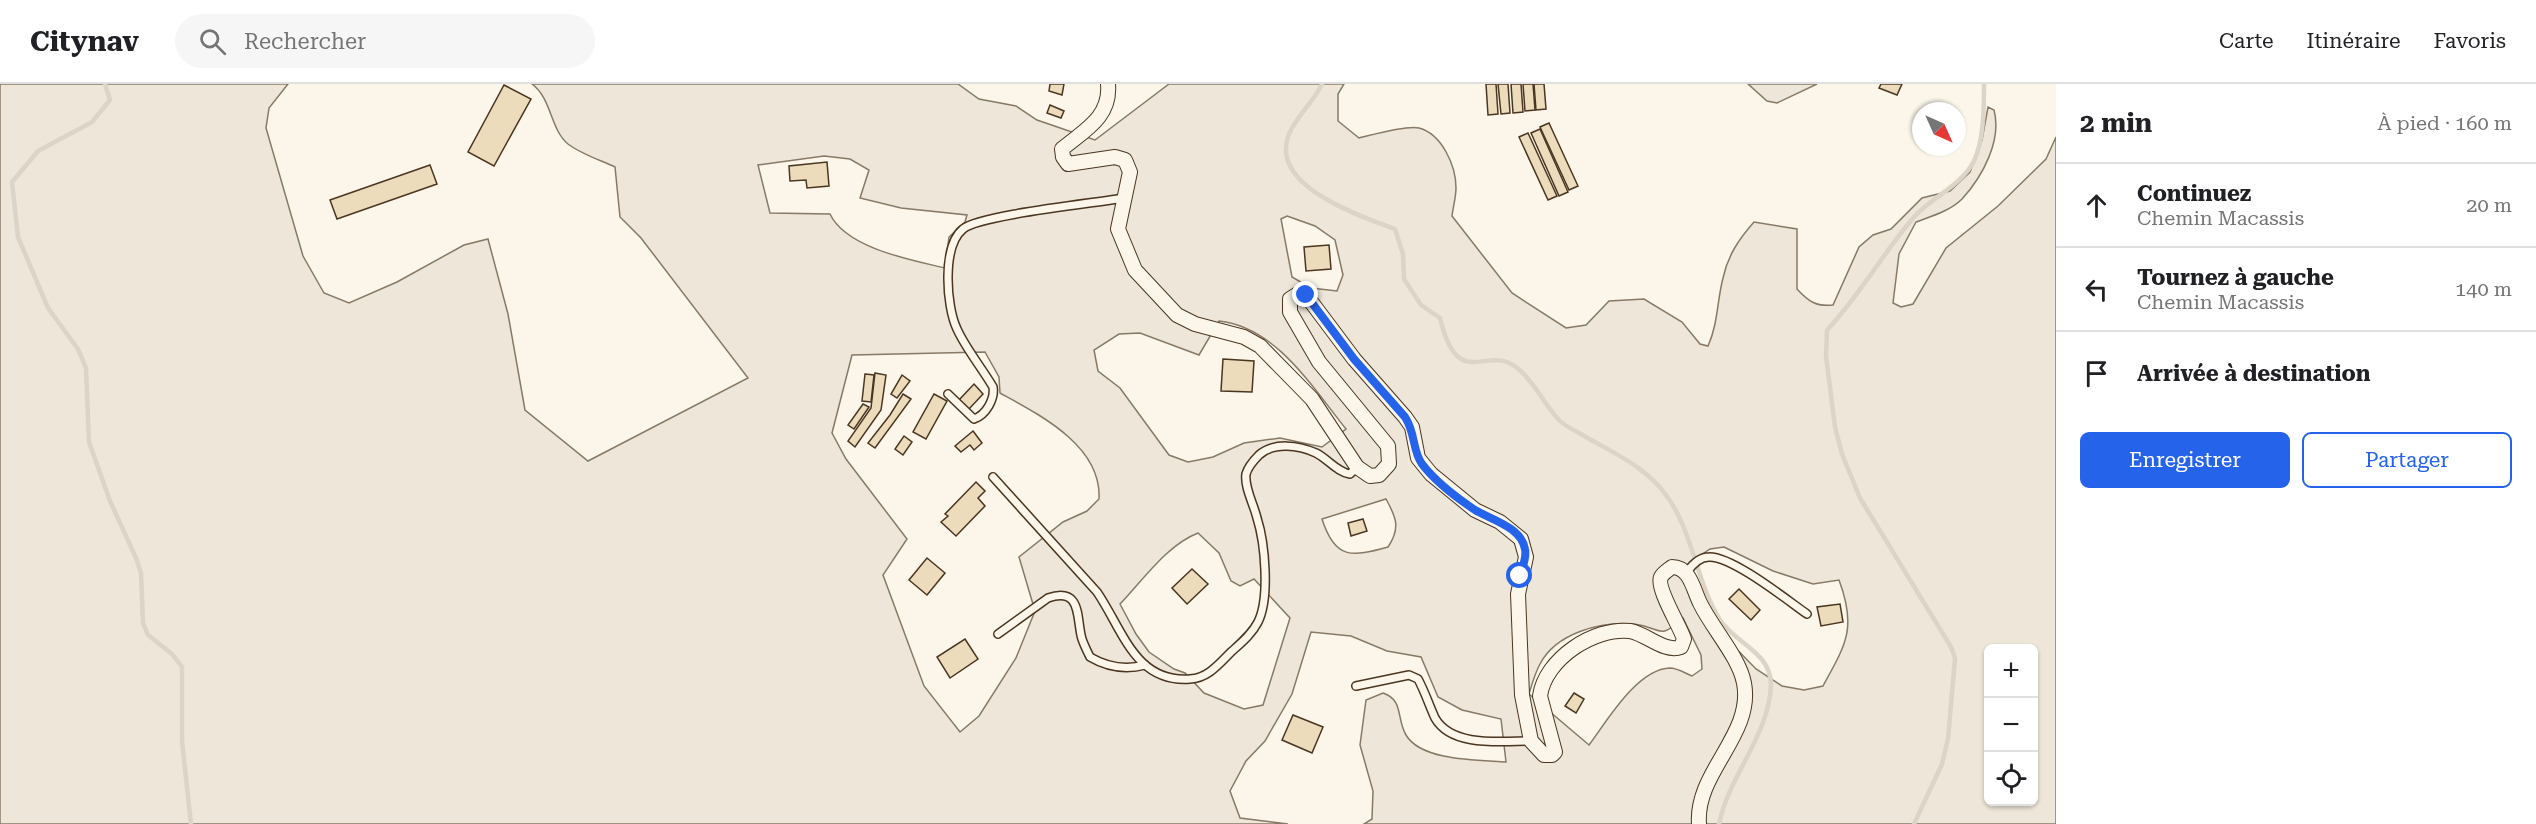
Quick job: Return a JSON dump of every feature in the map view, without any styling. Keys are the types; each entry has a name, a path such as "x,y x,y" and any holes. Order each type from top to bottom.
{"street":[{"path":"1108,84 1109,98 1102,115 1062,149 1063,157 1068,164 1114,157 1125,160 1130,172 1118,229 1135,270 1177,315 1195,324 1244,337 1260,346 1312,399 1357,467 1370,476 1378,475 1389,464 1388,446 1319,362 1290,312 1290,299 1298,294 1306,295 1354,359 1412,427 1418,458 1431,474 1475,510 1500,522 1521,538 1526,556 1518,594 1522,695 1531,741 1544,755 1552,755 1554,752 1540,696 1541,689 1554,666 1595,636 1630,631 1645,635 1664,646 1681,646 1684,639 1679,622 1660,584 1661,577 1672,567 1690,568 1705,615 1729,650 1744,682 1744,705 1732,736 1703,789 1699,824"}],"lane":[{"path":"948,394 974,419 983,413 994,394 993,387 953,320 948,295 951,248 963,228 986,219 1124,198"},
{"path":"993,477 1097,592 1112,613 1129,649 1145,665 1163,678 1197,679 1212,671 1249,635 1259,621 1263,603 1264,555 1258,521 1246,481 1251,464 1260,453 1275,447 1295,447 1316,453 1345,473 1350,474 1357,467"},
{"path":"1690,568 1702,559 1717,558 1740,568 1807,614"},
{"path":"998,634 1048,598 1055,596 1067,598 1076,604 1080,612 1081,638 1090,657 1114,667 1134,668 1145,665"},
{"path":"1356,686 1409,675 1418,679 1436,720 1446,729 1479,741 1531,741"}],"shaded area":[{"path":"0,84 288,84 269,108 266,128 303,256 324,293 349,303 397,282 464,245 488,239 508,314 525,410 588,461 748,378 641,238 620,217 615,167 573,148 562,138 544,98 532,84 958,84 979,99 1016,106 1037,120 1095,140 1169,84 1344,84 1338,94 1338,121 1359,138 1413,127 1427,131 1441,144 1450,161 1455,179 1456,191 1452,216 1512,293 1566,328 1586,325 1609,301 1644,299 1682,322 1700,344 1708,346 1714,329 1725,270 1739,241 1754,222 1797,229 1797,289 1813,302 1833,305 1859,247 1873,235 1891,229 1922,198 1950,191 1970,172 1982,140 1988,107 1994,110 1996,121 1993,145 1977,180 1962,199 1952,207 1916,222 1899,254 1893,303 1901,307 1913,304 1946,248 1998,206 2046,159 2056,137 2056,824 1364,824 1372,819 1373,791 1360,745 1366,700 1383,693 1390,696 1397,705 1403,729 1413,744 1424,750 1452,758 1506,762 1501,719 1462,710 1438,697 1421,657 1387,651 1351,636 1311,632 1292,694 1265,741 1246,761 1230,791 1240,818 1288,824 0,824","holes":["824,156 850,159 869,170 860,198 901,208 967,215 965,222 949,237 945,268 881,251 864,244 838,226 830,214 770,213 758,165","1287,216 1315,226 1335,240 1343,275 1337,291 1311,288 1292,277 1281,219","1219,321 1258,334 1275,347 1306,378 1346,429 1322,447 1280,438 1244,443 1213,457 1188,462 1169,455 1120,388 1098,371 1094,350 1119,334 1140,333 1199,355","985,352 999,377 1000,393 1033,411 1066,434 1080,448 1097,480 1099,499 1087,511 1063,522 1019,557 1035,611 1016,658 979,716 960,732 924,686 883,575 907,539 846,459 832,433 852,355","1386,499 1396,528 1388,547 1364,553 1346,552 1339,549 1333,542 1322,519","1198,533 1219,553 1231,581 1240,586 1254,579 1290,618 1263,705 1244,709 1204,693 1185,673 1174,669 1149,652 1136,634 1120,604 1166,554","1724,547 1773,571 1813,584 1839,580 1848,624 1843,647 1823,686 1804,690 1782,686 1756,669 1716,628 1684,567 1710,549","1683,618 1701,655 1702,669 1692,676 1670,668 1646,677 1624,698 1589,745 1529,694 1538,667 1547,653 1568,637 1594,627 1608,625 1634,624 1659,631 1668,629"]},
{"path":"1748,84 1817,84 1777,103 1767,101"}],"building":[{"path":"1050,84 1064,84 1062,95 1049,91"},
{"path":"1486,84 1496,84 1498,114 1488,115"},
{"path":"1498,84 1508,84 1510,113 1501,114"},
{"path":"1511,84 1521,84 1523,112 1513,113"},
{"path":"1523,84 1533,84 1535,110 1525,111"},
{"path":"1534,84 1544,84 1546,109 1536,110"},
{"path":"1881,84 1902,84 1897,95 1879,88"},
{"path":"504,85 531,99 494,166 468,152"},
{"path":"1050,105 1064,111 1061,118 1047,113"},
{"path":"1549,123 1578,186 1569,190 1540,127"},
{"path":"1540,129 1568,192 1559,196 1531,133"},
{"path":"1528,133 1557,196 1548,200 1519,137"},
{"path":"827,162 829,186 807,188 806,180 790,181 789,166"},
{"path":"430,165 437,184 337,219 330,200"},
{"path":"1329,245 1331,269 1306,271 1304,247"},
{"path":"1223,359 1254,361 1252,392 1221,391"},
{"path":"875,373 886,375 881,410 855,447 848,441 871,408"},
{"path":"865,374 874,375 871,402 862,401"},
{"path":"902,375 910,381 897,398 891,394"},
{"path":"974,384 983,394 969,409 959,400"},
{"path":"903,394 911,399 875,448 868,443"},
{"path":"934,394 947,401 926,439 913,432"},
{"path":"863,404 869,407 854,429 848,425"},
{"path":"973,431 982,443 974,450 970,445 961,452 955,446"},
{"path":"904,436 912,442 903,455 895,449"},
{"path":"976,482 985,491 978,498 985,506 956,536 941,522 948,516 945,514"},
{"path":"1363,519 1367,531 1351,536 1348,523"},
{"path":"927,558 945,573 927,595 909,580"},
{"path":"1192,569 1208,584 1187,604 1172,588"},
{"path":"1739,589 1760,610 1751,620 1729,599"},
{"path":"1840,604 1843,622 1821,626 1817,607"},
{"path":"965,639 978,659 950,678 937,657"},
{"path":"1574,693 1584,699 1576,713 1565,706"},
{"path":"1293,715 1323,727 1312,753 1282,740"}],"waterway":[{"path":"105,84 110,100 92,122 38,151 12,182 18,237 48,308 78,349 86,368 89,442 110,501 141,573 143,623 148,635 172,654 182,667 182,741 191,824"},
{"path":"1322,84 1289,134 1286,152 1292,169 1304,183 1321,196 1361,216 1395,229 1403,254 1404,279 1421,305 1440,318 1447,341 1455,354 1464,360 1505,361 1516,367 1562,423 1640,469 1658,485 1675,509 1682,524 1705,590 1720,620 1765,664 1771,685 1769,704 1756,738 1731,789 1719,824"},
{"path":"1914,824 1942,764 1948,739 1955,658 1951,647 1860,498 1842,454 1835,427 1826,356 1827,330 1914,217 1962,177 1974,161 1983,123 1984,84"}],"route":[{"path":"1306,295 1354,359 1412,427 1416,451 1422,464 1475,510 1500,522 1521,538 1526,556 1520,576"}]}
